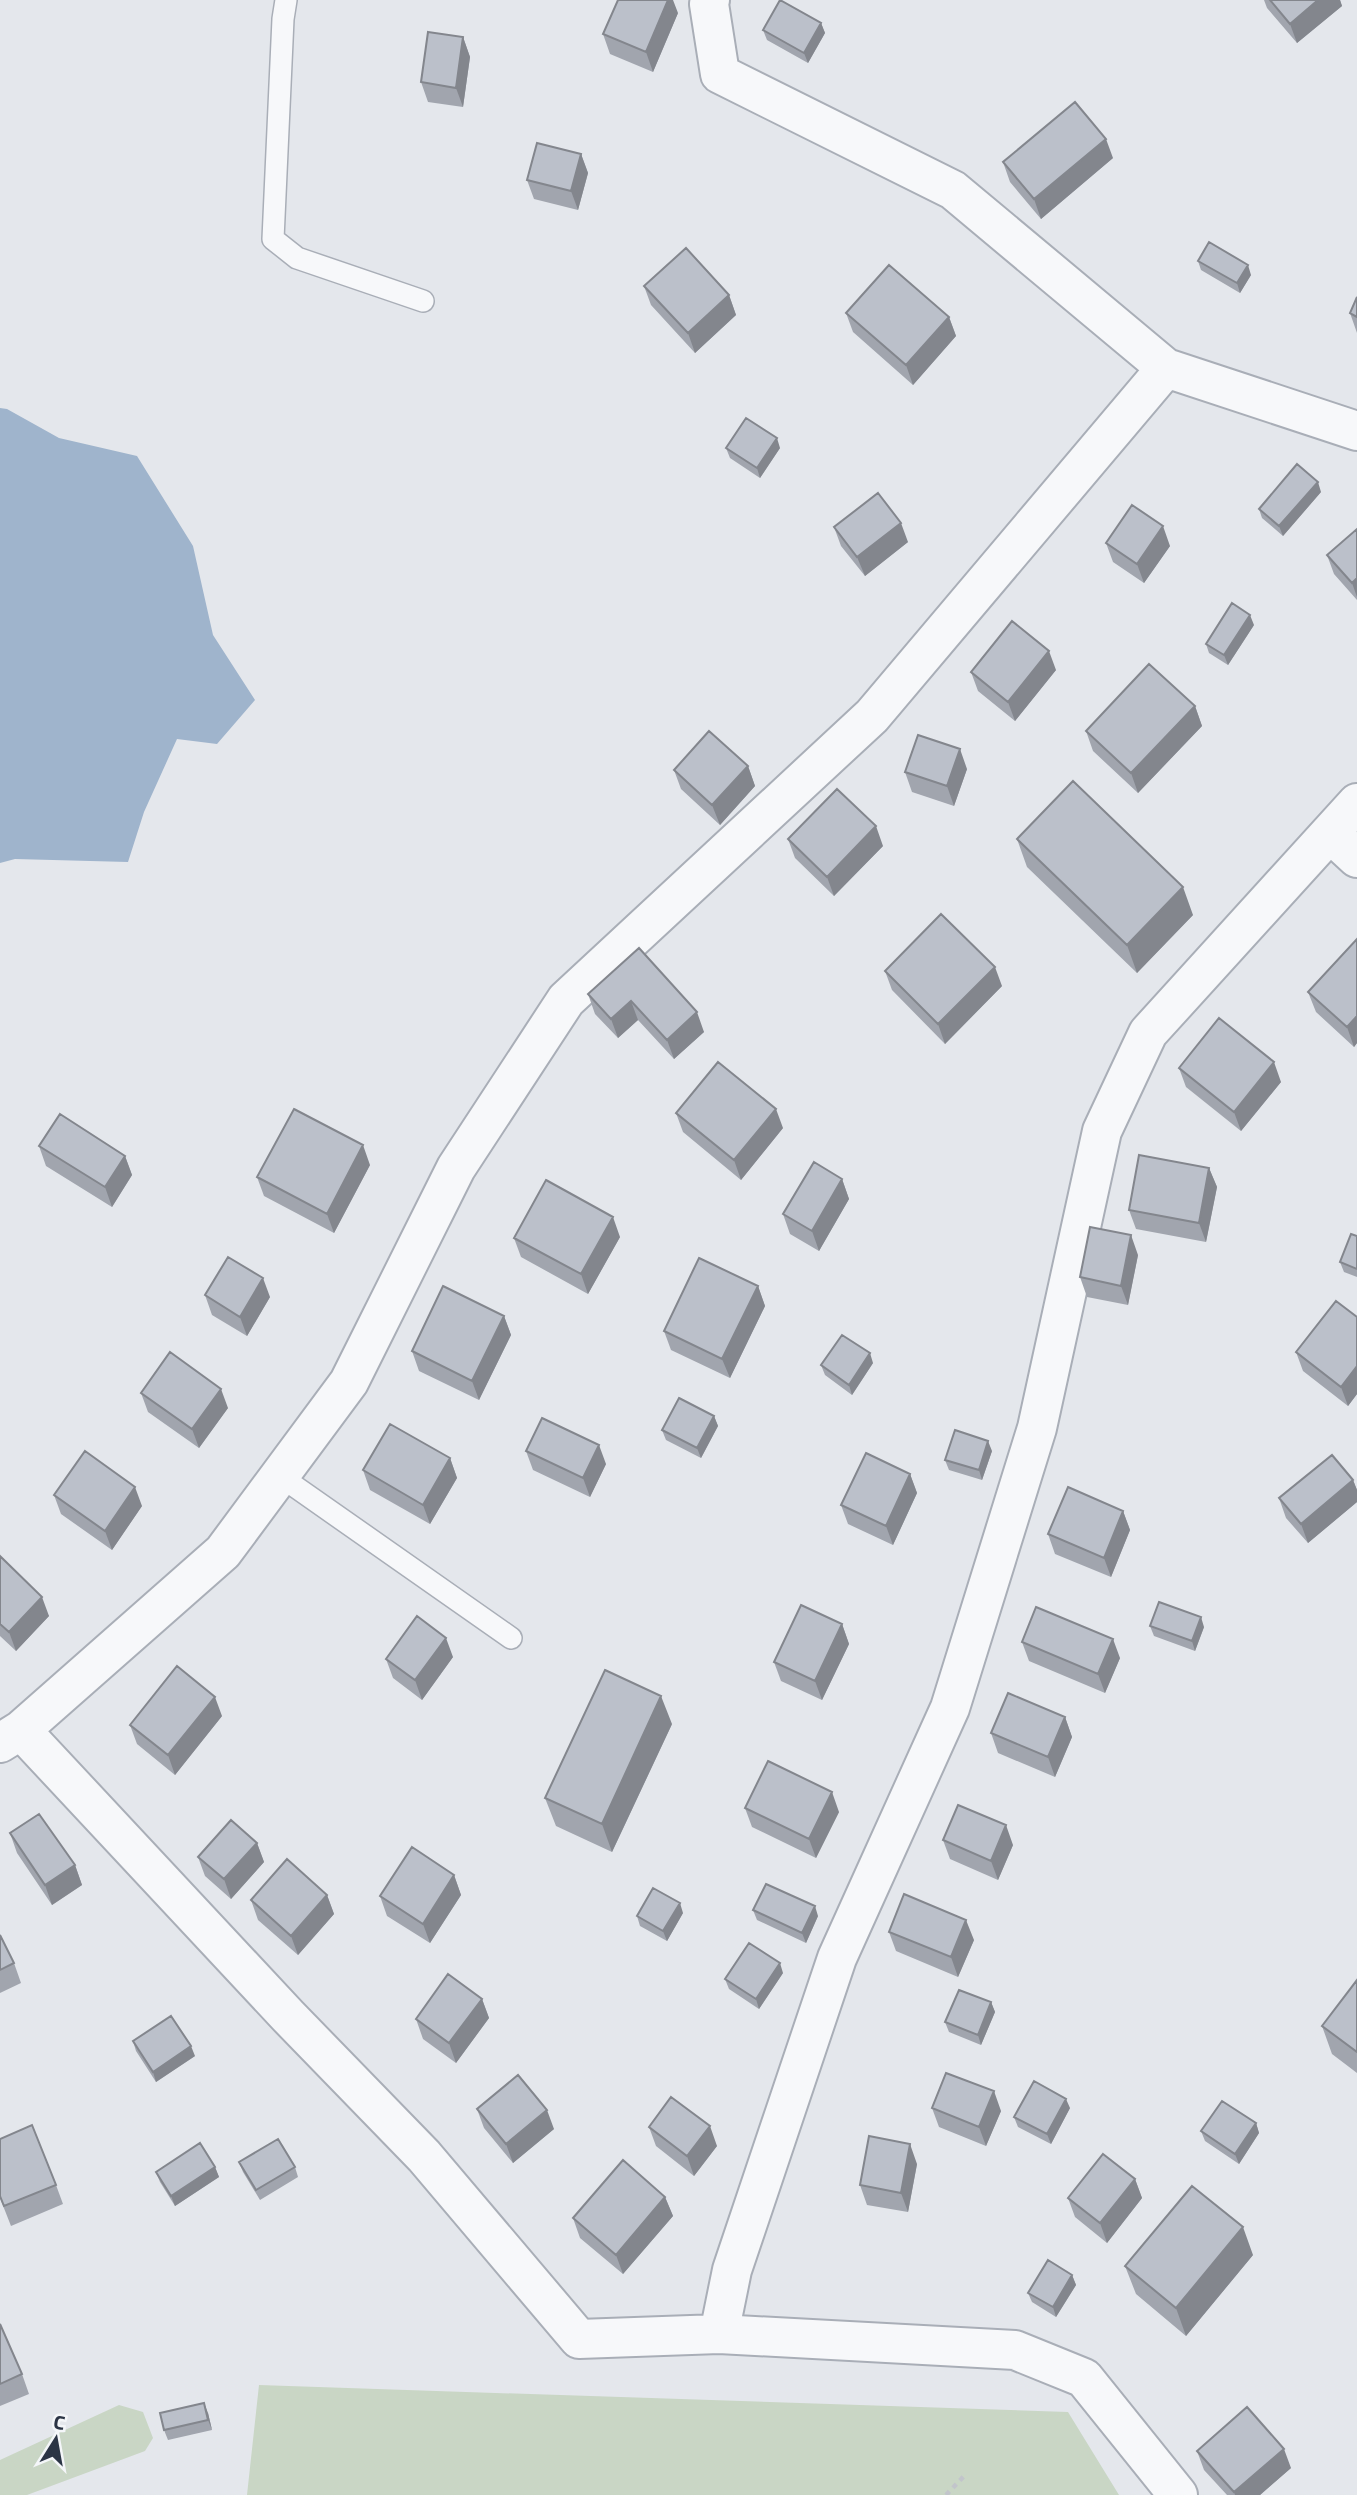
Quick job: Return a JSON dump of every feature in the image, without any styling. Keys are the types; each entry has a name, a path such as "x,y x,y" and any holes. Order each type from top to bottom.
{"street":[{"path":"710,0 720,74 953,190 1167,368 1357,431"},
{"path":"1167,368 872,716 566,1000 456,1168 349,1382 223,1552 11,1737 424,2156 579,2339 719,2334 1015,2350 1084,2378 1178,2495"},
{"path":"719,2334 732,2270 837,1958 950,1708 1037,1428 1102,1131 1148,1033 1344,846 1357,803"}],"lane":[{"path":"286,0 273,239 297,258 423,301"},
{"path":"280,1476 511,1638"}],"path":[{"path":"946,2495 966,2474"}],"green space":[{"path":"259,2385 1068,2412 1119,2495 247,2495"},
{"path":"119,2405 143,2412 153,2438 145,2451 27,2495 0,2495 0,2460"}],"water":[{"path":"0,408 7,409 59,438 137,456 193,546 213,635 255,700 217,744 177,739 144,812 128,862 15,859 0,863"}],"building":[{"path":"618,0 668,0 646,52 603,34"},
{"path":"780,0 821,23 804,53 763,30"},
{"path":"1270,0 1318,0 1290,24"},
{"path":"428,32 463,37 456,88 421,82"},
{"path":"1075,102 1106,139 1034,199 1003,162"},
{"path":"537,143 581,154 571,191 527,180"},
{"path":"1209,242 1248,265 1237,283 1198,261"},
{"path":"686,248 729,295 688,333 644,286"},
{"path":"889,265 949,317 906,365 846,313"},
{"path":"1357,297 1357,317 1350,313"},
{"path":"746,418 777,438 757,468 726,448"},
{"path":"1297,464 1318,482 1279,526 1259,509"},
{"path":"878,493 901,523 857,557 834,527"},
{"path":"1132,505 1163,526 1137,564 1106,543"},
{"path":"1357,529 1357,578 1352,583 1327,555"},
{"path":"1232,603 1250,615 1224,655 1206,644"},
{"path":"1012,621 1049,651 1008,702 971,672"},
{"path":"1149,664 1195,706 1131,773 1086,731"},
{"path":"709,731 748,766 712,805 674,770"},
{"path":"918,735 960,749 947,786 905,772"},
{"path":"1073,781 1183,887 1127,945 1017,839"},
{"path":"837,789 876,826 827,877 788,839"},
{"path":"941,914 995,967 938,1024 885,971"},
{"path":"1357,939 1357,1016 1347,1027 1308,992"},
{"path":"639,948 697,1012 667,1040 631,1001 611,1019 588,994"},
{"path":"1219,1018 1274,1062 1234,1112 1179,1068"},
{"path":"718,1062 776,1109 734,1160 676,1113"},
{"path":"294,1109 363,1145 327,1214 257,1177"},
{"path":"60,1114 125,1156 105,1187 39,1146"},
{"path":"1139,1155 1209,1168 1199,1223 1129,1210"},
{"path":"814,1162 842,1179 812,1231 783,1214"},
{"path":"546,1180 613,1217 581,1274 514,1238"},
{"path":"1090,1227 1131,1235 1121,1286 1080,1277"},
{"path":"1351,1234 1357,1236 1357,1269 1340,1262"},
{"path":"228,1257 263,1278 240,1317 205,1295"},
{"path":"699,1258 758,1286 722,1359 664,1331"},
{"path":"443,1286 504,1316 472,1381 412,1351"},
{"path":"1336,1301 1357,1317 1357,1366 1341,1387 1296,1352"},
{"path":"842,1335 870,1353 849,1385 821,1365"},
{"path":"170,1352 221,1389 192,1429 141,1393"},
{"path":"679,1398 714,1416 697,1448 662,1430"},
{"path":"542,1418 599,1445 583,1478 526,1451"},
{"path":"390,1424 450,1458 423,1505 363,1470"},
{"path":"955,1430 988,1441 979,1470 945,1460"},
{"path":"85,1451 135,1487 105,1531 54,1495"},
{"path":"866,1453 910,1474 886,1526 841,1505"},
{"path":"1332,1455 1353,1480 1301,1524 1279,1498"},
{"path":"1068,1487 1123,1511 1104,1558 1048,1534"},
{"path":"0,1556 42,1597 9,1632 0,1624"},
{"path":"1159,1602 1201,1617 1192,1641 1150,1626"},
{"path":"801,1605 842,1624 815,1681 774,1662"},
{"path":"1036,1607 1113,1639 1098,1674 1022,1642"},
{"path":"417,1616 446,1638 415,1680 386,1659"},
{"path":"177,1666 215,1697 168,1755 130,1725"},
{"path":"605,1670 661,1696 602,1824 545,1798"},
{"path":"1008,1693 1065,1717 1048,1757 991,1733"},
{"path":"768,1761 832,1792 809,1839 745,1808"},
{"path":"958,1805 1006,1825 991,1861 943,1840"},
{"path":"39,1814 75,1865 45,1885 10,1833"},
{"path":"231,1820 257,1843 224,1879 198,1857"},
{"path":"412,1847 454,1875 423,1924 380,1896"},
{"path":"287,1859 327,1895 291,1936 251,1900"},
{"path":"766,1884 815,1906 802,1933 753,1910"},
{"path":"653,1888 680,1903 663,1931 637,1916"},
{"path":"904,1894 966,1920 951,1957 889,1932"},
{"path":"0,1935 14,1963 0,1970"},
{"path":"749,1943 780,1963 756,1999 725,1979"},
{"path":"448,1974 482,1999 449,2043 416,2019"},
{"path":"1357,1980 1357,2052 1322,2026"},
{"path":"959,1990 991,2002 978,2035 945,2022"},
{"path":"171,2016 191,2046 153,2072 133,2041"},
{"path":"946,2073 994,2091 979,2127 932,2108"},
{"path":"518,2075 547,2110 506,2144 477,2109"},
{"path":"1034,2081 1066,2099 1047,2134 1014,2117"},
{"path":"671,2097 710,2126 687,2156 649,2127"},
{"path":"1222,2101 1256,2123 1235,2154 1201,2131"},
{"path":"32,2125 56,2185 4,2206 0,2196 0,2139"},
{"path":"869,2136 910,2144 901,2193 860,2185"},
{"path":"278,2139 295,2167 256,2190 239,2162"},
{"path":"200,2143 215,2167 171,2196 156,2172"},
{"path":"1103,2154 1135,2179 1100,2223 1068,2198"},
{"path":"623,2160 665,2197 616,2255 573,2218"},
{"path":"1192,2186 1243,2227 1176,2308 1125,2266"},
{"path":"1048,2260 1072,2275 1053,2307 1028,2293"},
{"path":"0,2324 22,2374 0,2384"},
{"path":"204,2403 208,2420 164,2430 160,2413"},
{"path":"1247,2407 1284,2449 1234,2492 1197,2451"}]}
